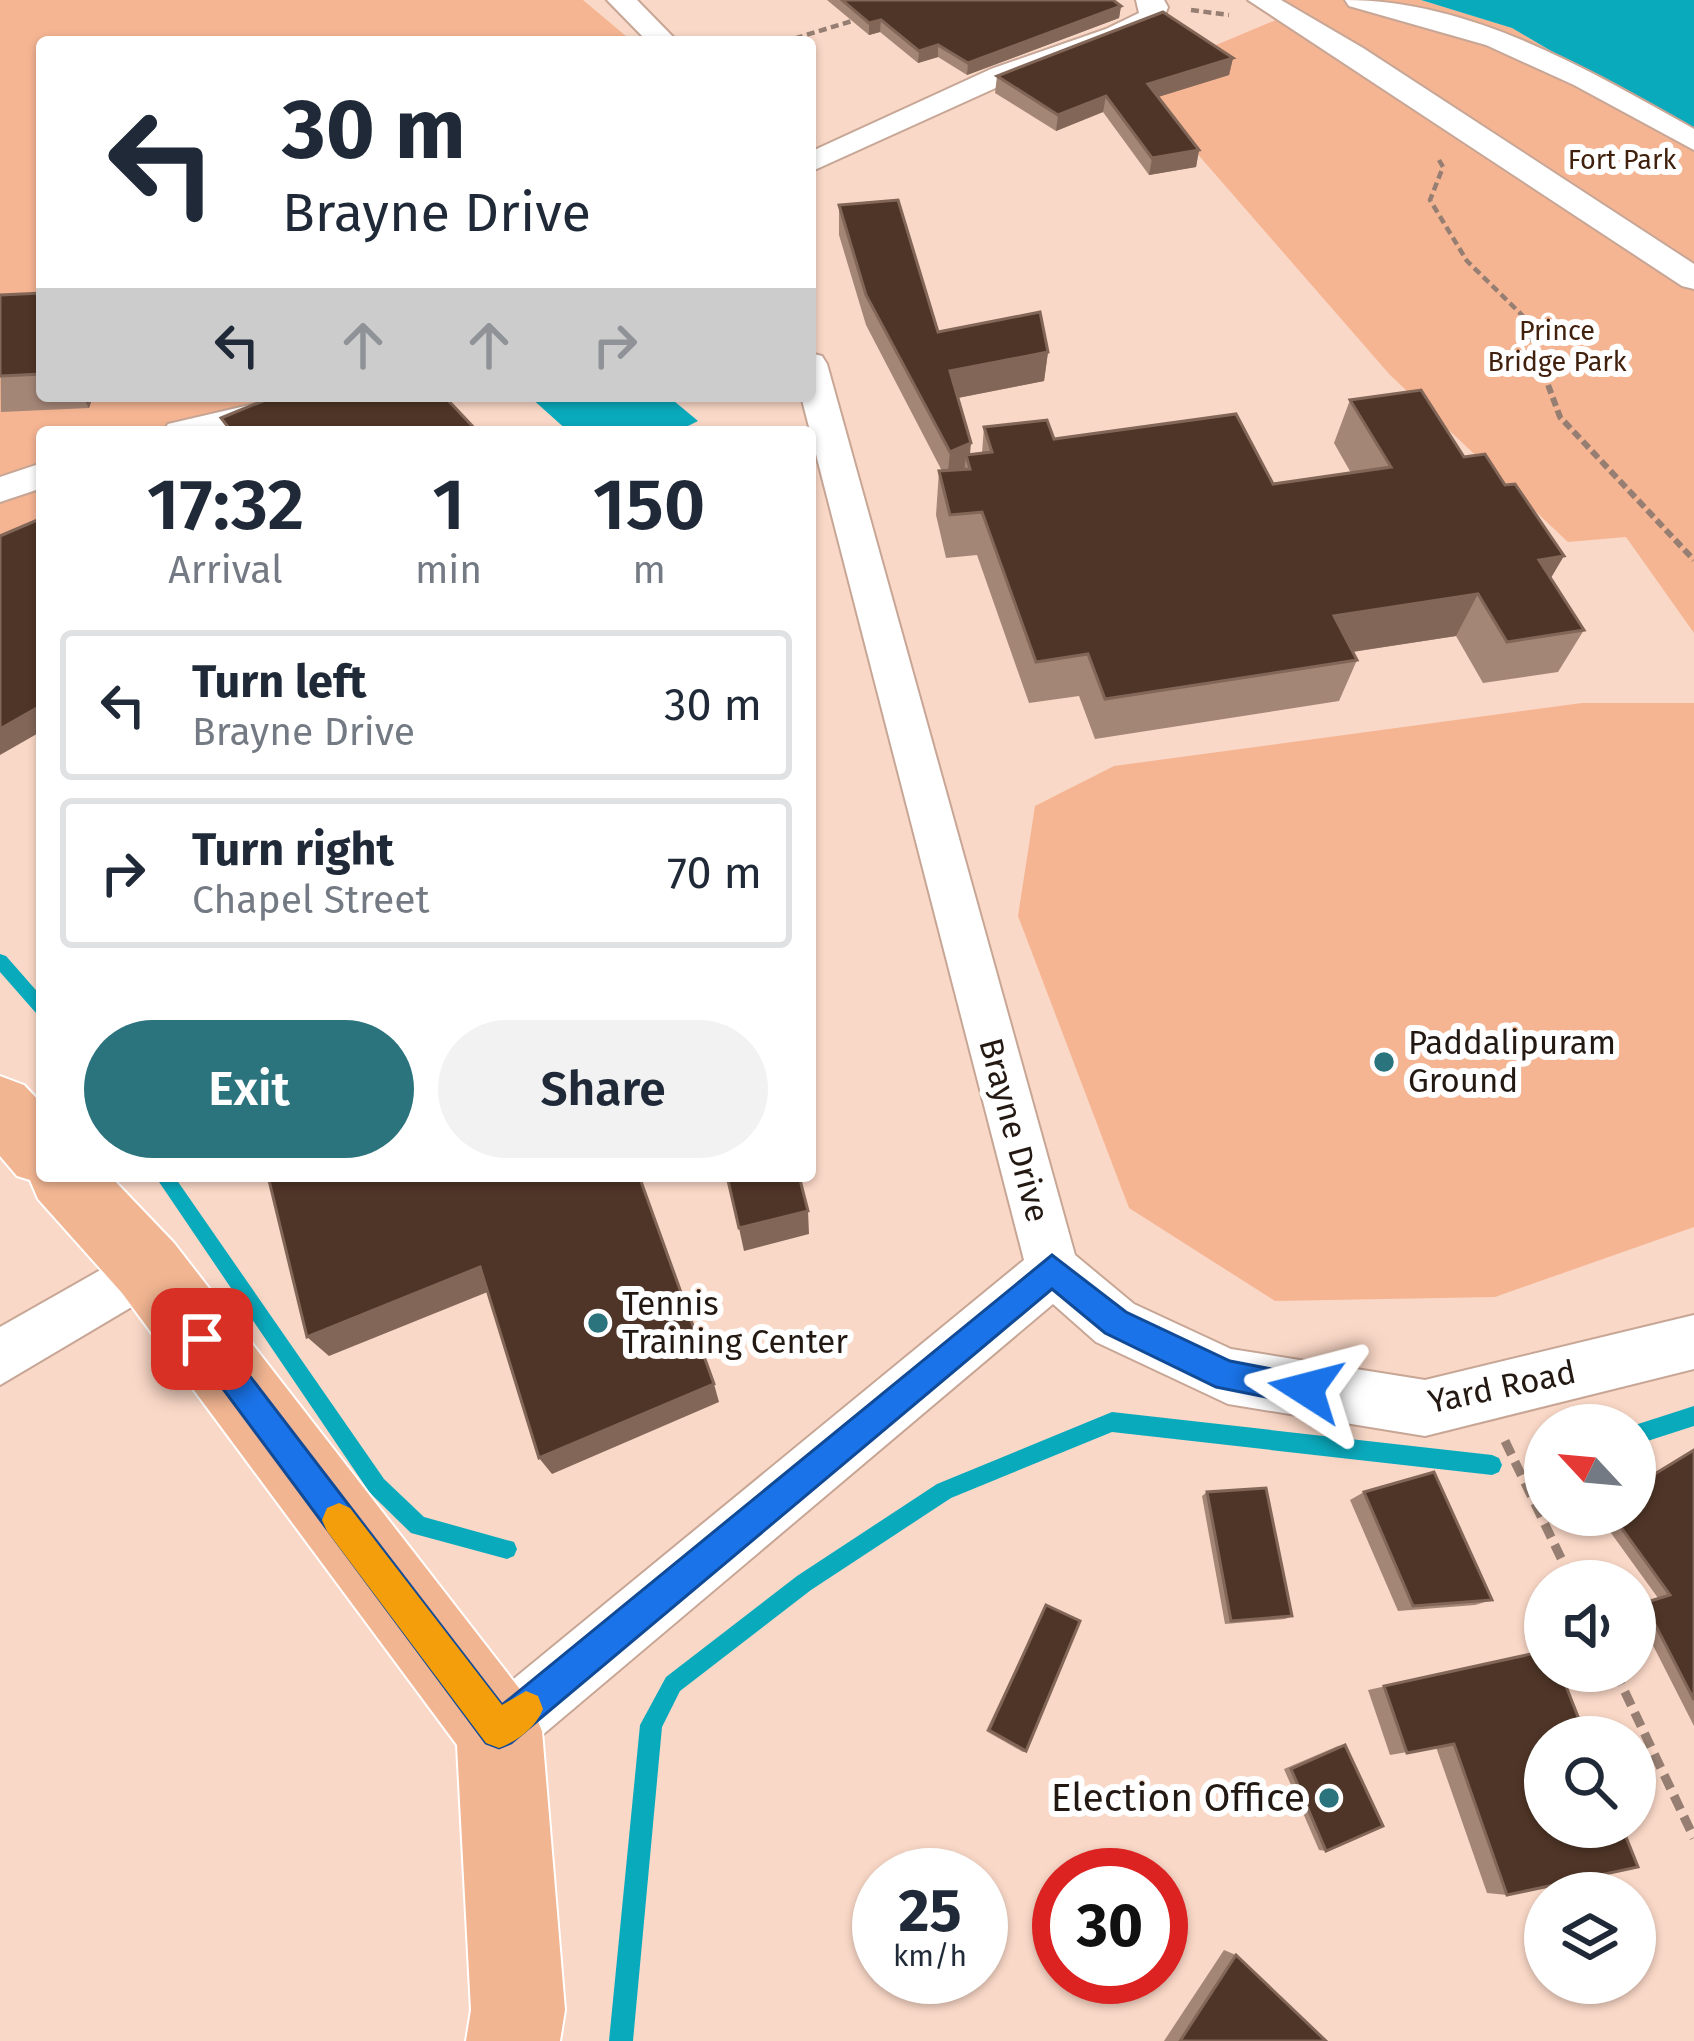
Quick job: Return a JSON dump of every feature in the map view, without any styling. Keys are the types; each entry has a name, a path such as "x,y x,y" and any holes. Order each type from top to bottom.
{"main road":[{"path":"0,1107 36,1146"},
{"path":"69,1182 148,1268 499,1731 518,2011 513,2041"}],"street":[{"path":"621,0 658,36"},
{"path":"1359,0 1496,39 1584,79 1694,141"},
{"path":"816,160 1001,75 1116,35 1152,17 1152,3"},
{"path":"1251,9 1353,54 1694,279"},
{"name":"Brayne Drive","path":"816,386 1052,1270"},
{"path":"204,426 298,402"},
{"path":"0,490 36,477"},
{"path":"0,1358 148,1268"},
{"path":"499,1731 1052,1270"},
{"name":"Yard Road","path":"1052,1270 1115,1323 1228,1376 1425,1408 1694,1342"}],"path":[{"path":"1152,3 1251,9"},
{"path":"803,36 852,21"},
{"path":"1433,152 1443,167 1430,200 1467,261 1522,316 1560,417 1694,560"},
{"path":"1483,1394 1562,1560"},
{"path":"1625,1692 1694,1838"}],"green space":[{"path":"0,0 583,0 626,36 36,36 36,402 349,402 293,426 36,426 36,536 0,551"},
{"name":"Prince Bridge Park","path":"1267,0 1421,0 1512,28 1694,135 1694,633 1626,537 1568,542 1390,375 1133,80 1290,14"},
{"name":"Paddalipuram Ground","path":"1582,703 1694,703 1694,1227 1495,1297 1275,1301 1129,1208 1018,916 1035,806 1114,766"}],"water":[{"path":"1421,0 1694,0 1694,135 1512,28"},
{"path":"536,402 675,402 698,421 688,426 562,426"}],"building":[{"path":"842,0 1113,0 1121,6 968,63 938,45 919,51 881,20 869,23"},
{"path":"1163,12 1233,58 1148,84 1199,150 1152,158 1106,96 1058,115 997,76"},
{"path":"898,200 938,332 1040,312 1048,352 950,371 971,443 950,452 866,295 839,205"},
{"path":"36,293 36,374 0,376 0,295"},
{"path":"1421,390 1464,457 1485,454 1505,485 1515,484 1564,556 1539,560 1584,630 1507,642 1478,594 1334,616 1357,660 1105,699 1088,654 1036,662 982,512 950,515 939,471 970,469 966,455 992,452 984,427 1047,420 1054,439 1236,414 1273,484 1391,467 1350,400"},
{"path":"260,402 450,402 472,426 227,426 221,418"},
{"path":"36,521 36,708 0,729 0,536"},
{"name":"Tennis Training Center","path":"269,1182 641,1182 714,1384 539,1458 480,1267 307,1337"},
{"path":"728,1182 801,1182 808,1211 739,1228"},
{"path":"1694,1450 1694,1700 1656,1626 1656,1599 1670,1595 1656,1576 1656,1560 1645,1560 1627,1536 1656,1536 1656,1473"},
{"path":"1434,1472 1492,1600 1413,1606 1364,1492"},
{"path":"1266,1488 1292,1616 1231,1621 1207,1492"},
{"path":"1046,1605 1080,1621 1026,1751 989,1730"},
{"path":"1524,1656 1524,1692 1568,1692 1578,1716 1524,1716 1524,1848 1630,1848 1638,1867 1615,1872 1524,1872 1524,1891 1507,1895 1454,1744 1407,1753 1384,1686"},
{"name":"Election Office","path":"1345,1745 1383,1826 1326,1851 1291,1769"},
{"path":"1236,1955 1326,2041 1180,2041"}],"waterway":[{"path":"0,961 36,1001"},
{"path":"168,1182 377,1486 418,1526 507,1549"},
{"path":"1656,1428 1694,1416"},
{"path":"621,2041 651,1725 673,1684 804,1583 944,1491 1112,1422 1492,1465"}],"slow traffic":[{"path":"339,1520 499,1731 526,1709"}],"place":[{"name":"Paddalipuram Ground","path":"1384,1062"},
{"name":"Tennis Training Center","path":"598,1323"},
{"name":"Election Office","path":"1329,1798"}],"route":[{"path":"202,1339 499,1731 1052,1270 1115,1323 1228,1376 1306,1389"}],"park label":[{"name":"Fort Park","path":"1622,160"}]}
